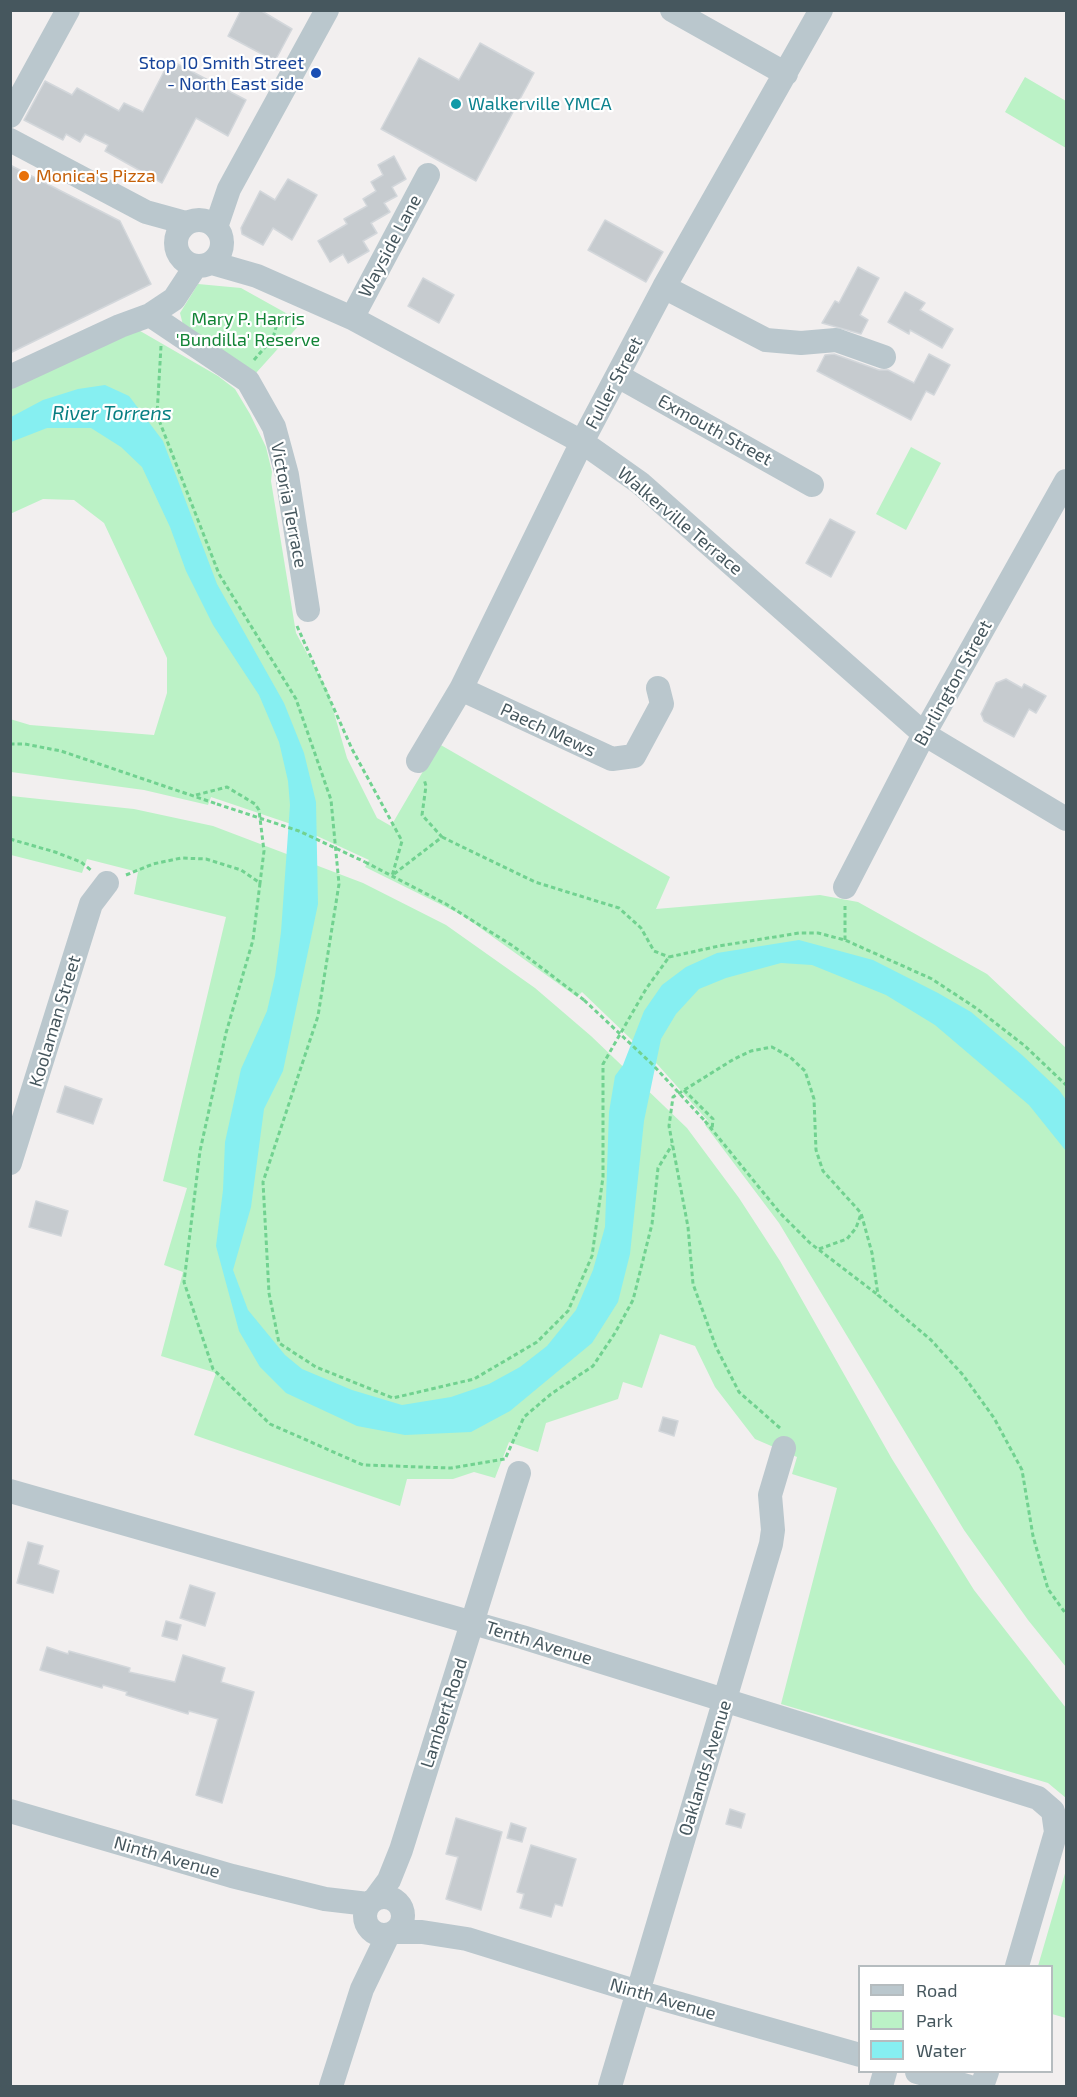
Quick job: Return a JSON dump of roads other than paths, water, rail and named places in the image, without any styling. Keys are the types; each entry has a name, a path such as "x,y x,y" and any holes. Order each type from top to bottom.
{"street":[{"path":"10,116 68,10"},
{"path":"10,377 120,326 156,319 174,299 198,243 327,10"},
{"path":"672,10 786,74"},
{"name":"Fuller Street","path":"418,761 461,689 582,442 664,287 821,10"},
{"name":"Walkerville Terrace","path":"10,140 146,212 257,276 352,318 582,442 640,483 924,734 1066,819"},
{"name":"Wayside Lane","path":"352,318 428,175"},
{"path":"664,287 766,340 801,343 836,340 884,357"},
{"name":"Victoria Terrace","path":"156,319 248,381 274,427 287,476 308,610"},
{"name":"Exmouth Street","path":"618,376 812,484"},
{"name":"Burlington Street","path":"845,887 924,734 1066,481"},
{"name":"Paech Mews","path":"461,689 612,759 634,756 662,704 658,688"},
{"name":"Koolaman Street","path":"10,1163 92,904 106,883"},
{"name":"Oaklands Avenue","path":"610,2086 771,1544 773,1530 770,1495 784,1448"},
{"name":"Lambert Road","path":"331,2086 383,1917 389,1880 473,1623 512,1466"},
{"name":"Tenth Avenue","path":"10,1491 473,1623 1038,1798 1051,1808 1056,1817 1055,1838 1017,1965"},
{"name":"Ninth Avenue","path":"10,1811 232,1876 325,1899 342,1915 383,1917 467,1939 638,1992 858,2054"},
{"path":"921,2073 967,2086"}],"water":[{"name":"River Torrens","path":"105,385 129,396 163,441 217,584 284,703 304,753 316,802 318,904 283,1071 264,1109 251,1207 233,1270 248,1310 285,1355 302,1369 352,1390 402,1405 451,1397 489,1384 520,1367 547,1346 576,1310 593,1270 605,1227 609,1112 615,1076 623,1065 644,1011 662,985 686,967 717,953 799,940 873,960 938,993 971,1012 1059,1090 1066,1100 1066,1151 1029,1105 935,1025 886,995 812,965 781,963 726,978 699,989 676,1014 661,1039 644,1121 630,1254 618,1302 592,1343 510,1411 471,1432 405,1435 357,1426 286,1393 260,1367 239,1331 216,1246 223,1190 225,1142 241,1069 267,1011 275,976 281,932 290,805 288,781 279,742 259,695 213,625 186,571 170,527 142,467 121,447 91,428 47,428 11,442 11,417 43,400 78,389"}],"place":[{"name":"Stop 10 Smith Street - North East side","path":"316,73"},
{"name":"Walkerville YMCA","path":"456,104"},
{"name":"Monica's Pizza","path":"24,176"}],"park label":[{"name":"Mary P. Harris 'Bundilla' Reserve","path":"248,329"}]}
